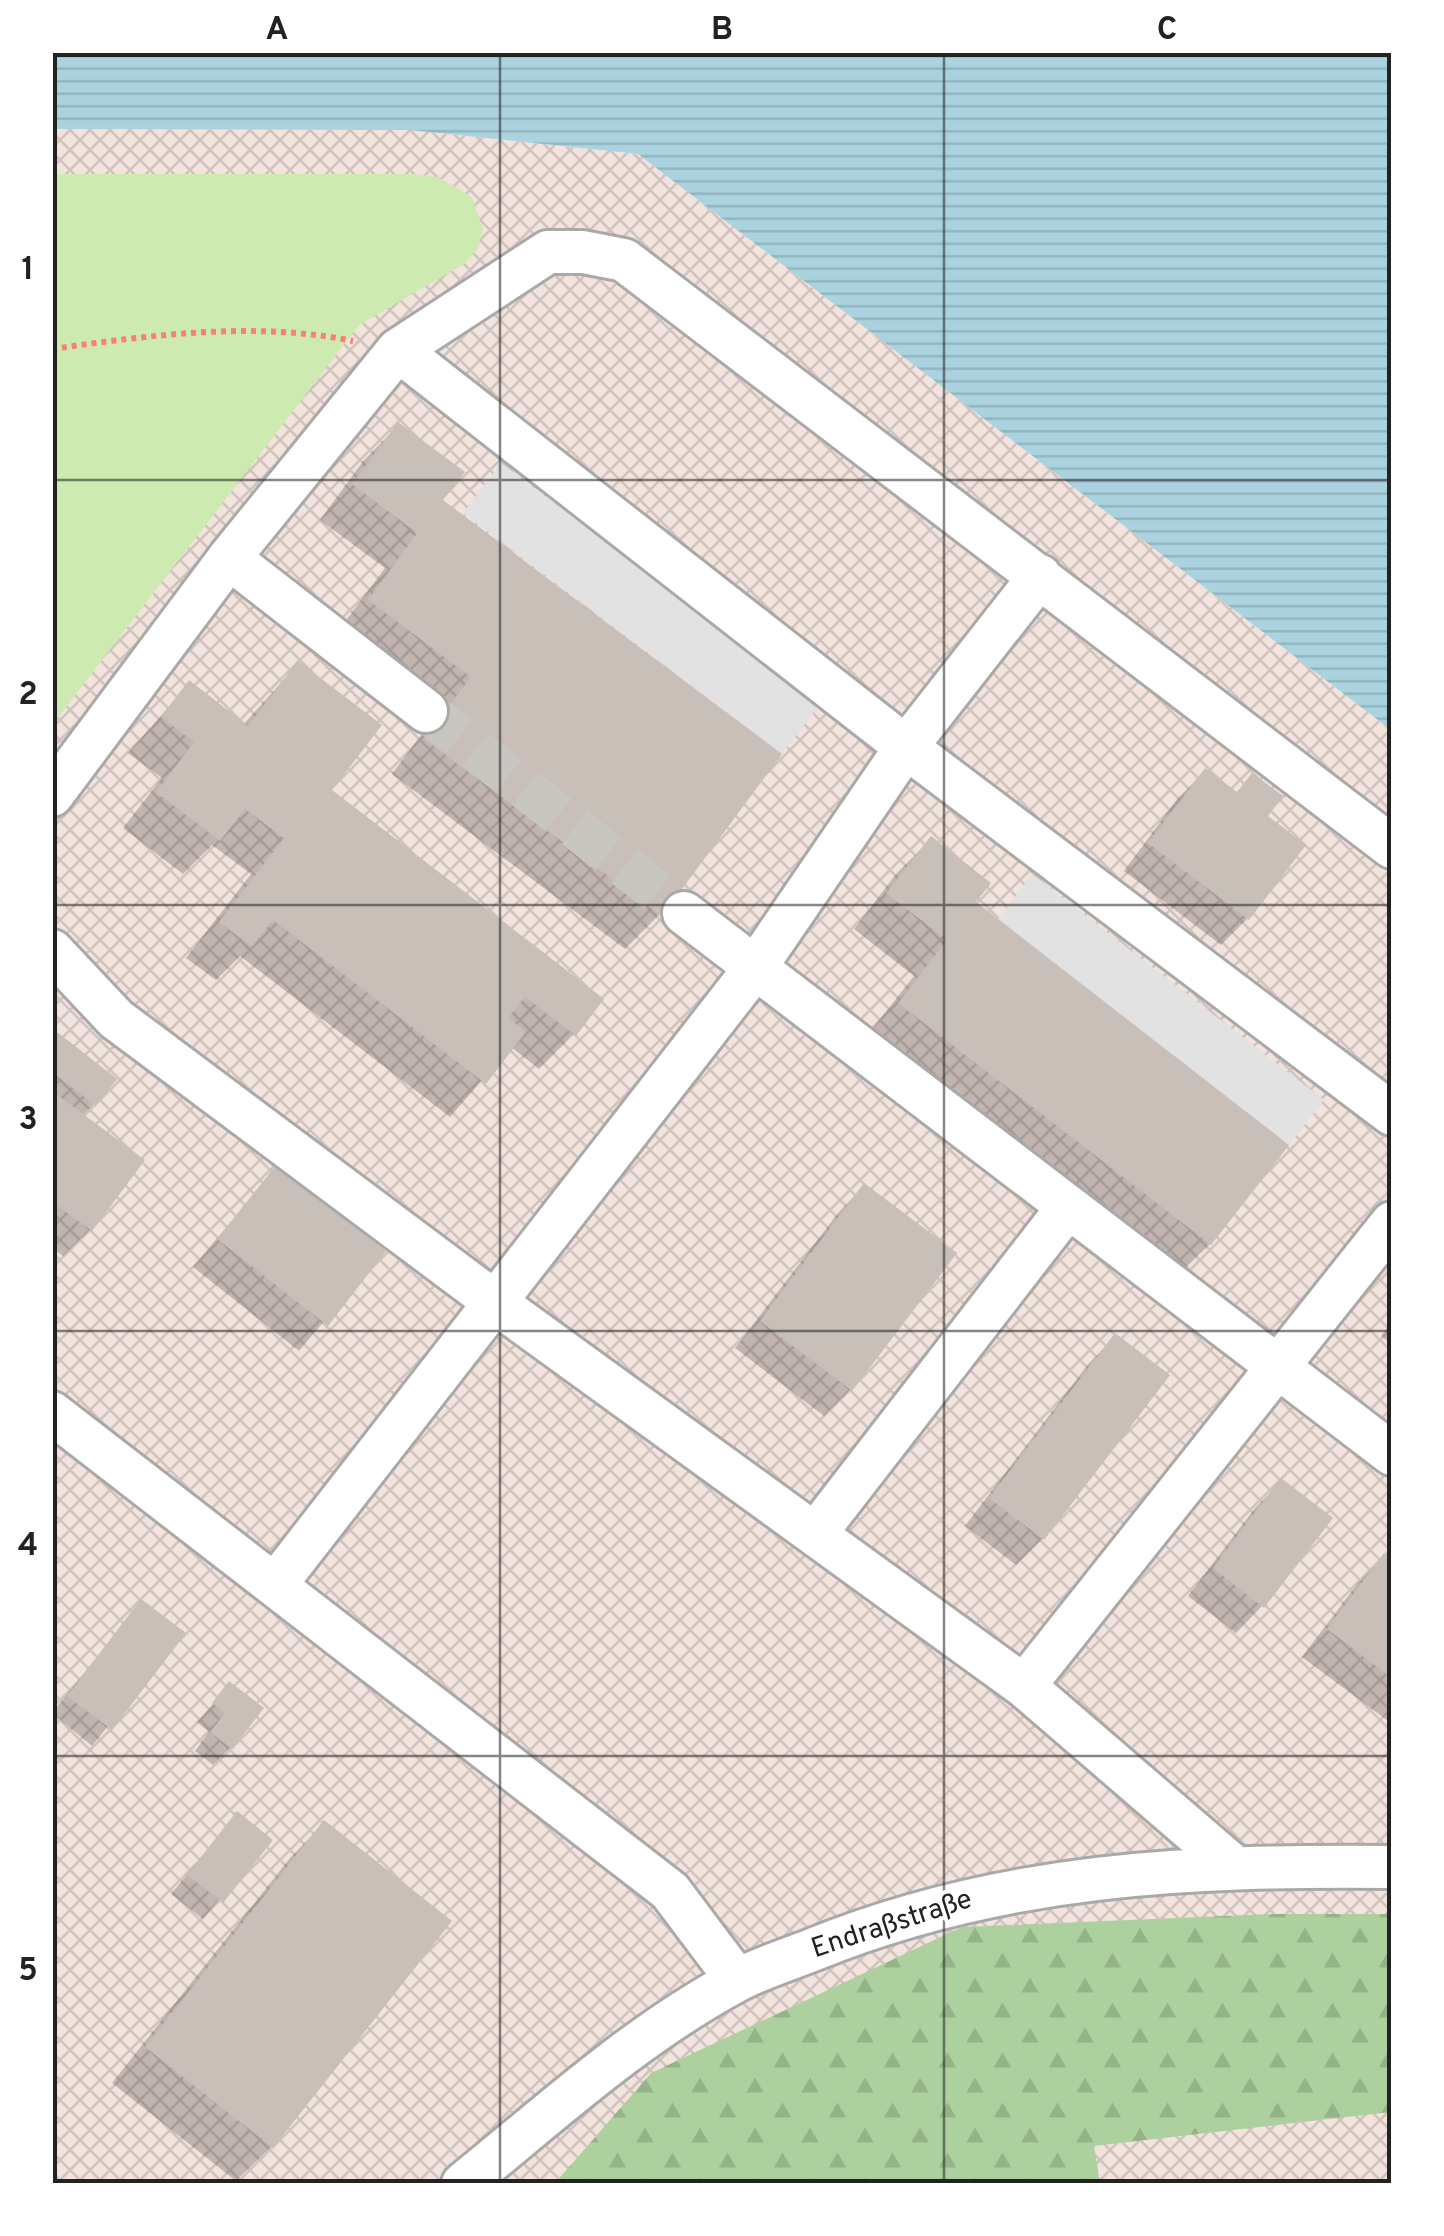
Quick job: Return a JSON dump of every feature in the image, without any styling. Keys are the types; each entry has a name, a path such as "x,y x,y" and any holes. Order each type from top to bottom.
{"street":[{"path":"52,795 229,558 398,350 548,252 583,252 624,260 1392,847"},
{"path":"398,350 906,747 1392,1114"},
{"path":"229,558 426,711"},
{"path":"274,1585 754,968 906,747 1040,576"},
{"path":"684,913 1392,1454"},
{"path":"52,952 116,1019 496,1303 1024,1686 1233,1866"},
{"path":"815,1534 1068,1207"},
{"path":"1024,1686 1392,1223"},
{"path":"52,1413 670,1892 737,1980"},
{"name":"Endraßstraße","path":"463,2184 616,2055 737,1980 875,1924 1009,1889 1233,1866 1392,1868"}],"path":[{"path":"52,349 248,332 312,332 398,350"}],"shaded area":[{"path":"53,129 410,130 638,154 1391,730 1391,2183 53,2184"},
{"path":"501,463 820,704 782,754 463,513"},
{"path":"1032,874 1324,1100 1289,1145 998,919"}],"green space":[{"path":"53,174 415,174 438,177 472,197 483,229 478,248 464,264 359,325 53,724"},
{"path":"1275,1914 1391,1914 1391,2112 1094,2146 1100,2183 555,2183 651,2073 962,1927"}],"water":[{"path":"53,52 1391,53 1391,730 638,154 410,130 53,129"}],"building":[{"path":"398,422 465,472 443,500 782,754 662,916 424,739 471,677 368,600 417,533 352,484"},
{"path":"298,661 382,725 332,790 604,999 576,1036 525,997 508,1018 526,1032 486,1084 273,920 252,947 219,922 284,838 245,809 220,841 156,792 194,742 161,717 189,680 248,726"},
{"path":"1205,768 1237,792 1252,773 1283,796 1268,816 1306,845 1249,920 1148,843"},
{"path":"931,836 991,883 976,902 1289,1145 1211,1245 898,1003 947,940 886,893"},
{"path":"52,1028 117,1079 96,1106 52,1072"},
{"path":"52,1091 145,1160 92,1231 52,1202"},
{"path":"277,1164 386,1251 328,1326 217,1239"},
{"path":"864,1183 957,1253 852,1391 760,1321"},
{"path":"1115,1333 1170,1375 1044,1540 989,1498"},
{"path":"1281,1478 1333,1518 1264,1608 1213,1568"},
{"path":"1384,1553 1392,1559 1392,1678 1327,1629"},
{"path":"141,1599 186,1633 112,1730 67,1696"},
{"path":"229,1681 264,1708 232,1749 210,1732 225,1713 212,1703"},
{"path":"237,1811 273,1840 223,1903 187,1875"},
{"path":"324,1820 452,1921 273,2148 145,2047"}],"tunnel":[{"path":"426,711 684,913"}]}
